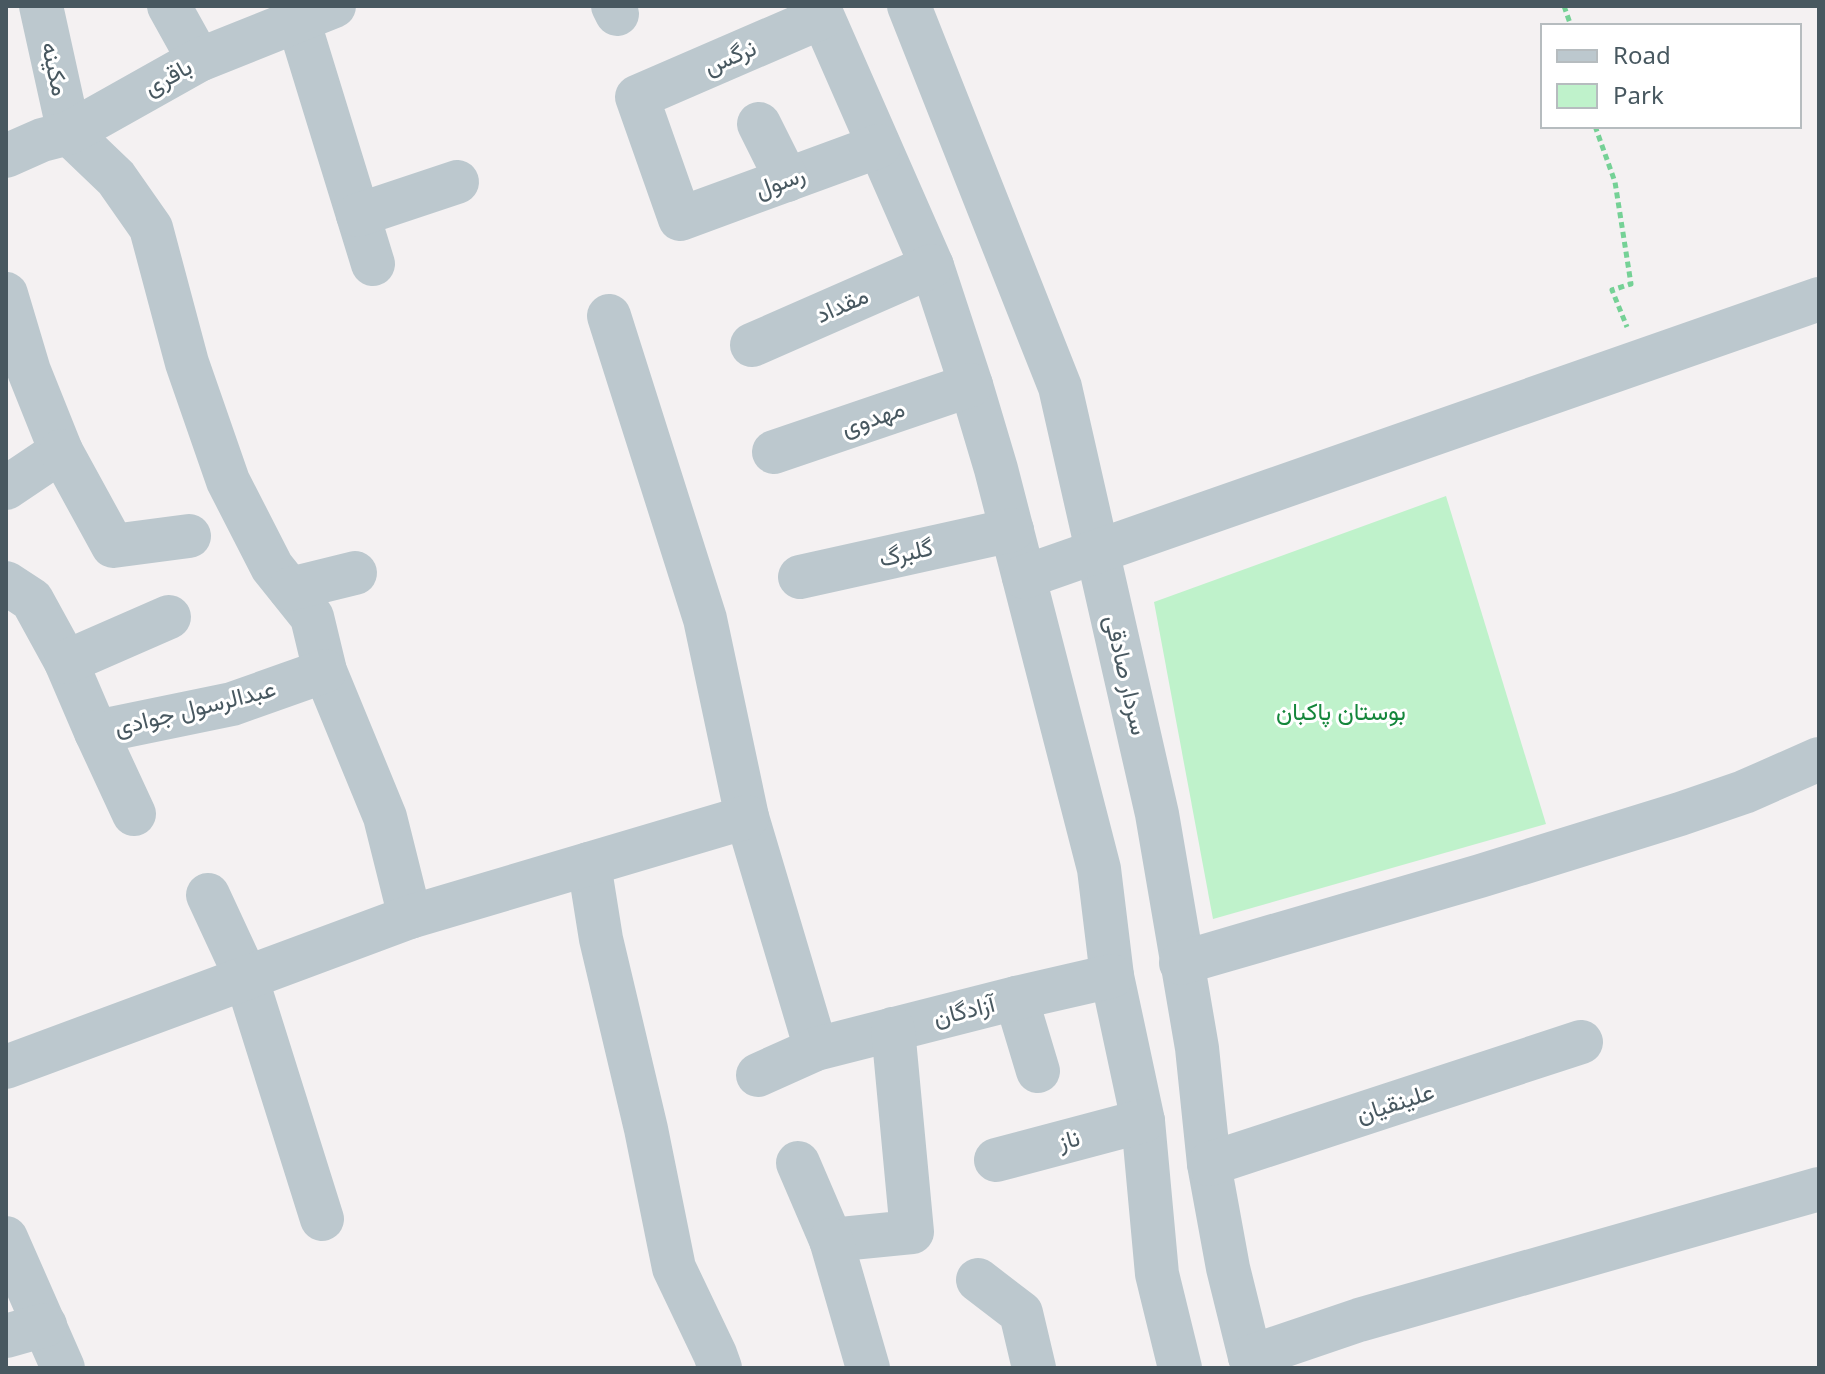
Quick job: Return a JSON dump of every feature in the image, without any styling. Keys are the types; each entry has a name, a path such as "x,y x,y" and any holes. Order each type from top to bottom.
{"street":[{"name":"مکینه","path":"41,6 69,133"},
{"path":"169,6 199,60"},
{"name":"سردار صادقی","path":"909,6 1060,387 1157,814 1197,1048 1209,1164 1228,1268 1253,1362"},
{"path":"820,12 932,266 971,385 1012,530 1099,869 1112,976 1143,1121 1157,1274 1180,1368"},
{"name":"نرگس","path":"680,219 637,97 820,12"},
{"name":"باقری","path":"6,156 42,140 69,133 199,60 316,13"},
{"path":"316,13 358,215 373,264"},
{"path":"759,124 787,180"},
{"path":"69,133 116,178 151,228 187,363 228,481 272,567 312,617 325,671 385,817 410,917"},
{"name":"رسول","path":"680,219 879,146"},
{"path":"358,215 457,182"},
{"name":"مقداد","path":"752,345 932,266"},
{"path":"6,294 29,371 61,451 113,546 189,536"},
{"path":"1024,577 1819,299"},
{"path":"609,316 705,619 747,817 816,1049"},
{"name":"مهدوی","path":"774,452 971,385"},
{"path":"6,488 61,451"},
{"name":"گلبرگ","path":"800,577 1012,530"},
{"path":"290,589 355,573"},
{"name":"عبدالرسول جوادی","path":"6,583 32,600 66,662 96,732 232,704 325,671"},
{"path":"66,662 169,617"},
{"path":"96,732 134,814"},
{"path":"1181,963 1680,814 1744,792 1819,759"},
{"path":"6,1067 410,917 747,817"},
{"path":"1099,869 1163,851"},
{"path":"589,864 601,939 646,1129 674,1268 720,1368"},
{"path":"208,895 246,977 322,1219"},
{"name":"آزادگان","path":"758,1075 816,1049 1112,976"},
{"path":"1016,998 1038,1071"},
{"path":"831,1240 912,1232 893,1029"},
{"name":"علینقیان","path":"1209,1164 1581,1042"},
{"name":"ناز","path":"996,1160 1143,1121"},
{"path":"798,1163 831,1240 868,1368"},
{"path":"1253,1362 1359,1320 1819,1189"},
{"path":"6,1238 25,1331 63,1368"},
{"path":"978,1280 1021,1313 1034,1368"}],"path":[{"path":"1596,128 1615,182 1631,284 1612,290 1641,361"}],"green space":[{"name":"بوستان پاکبان","path":"1446,496 1546,824 1213,919 1154,602"}]}
